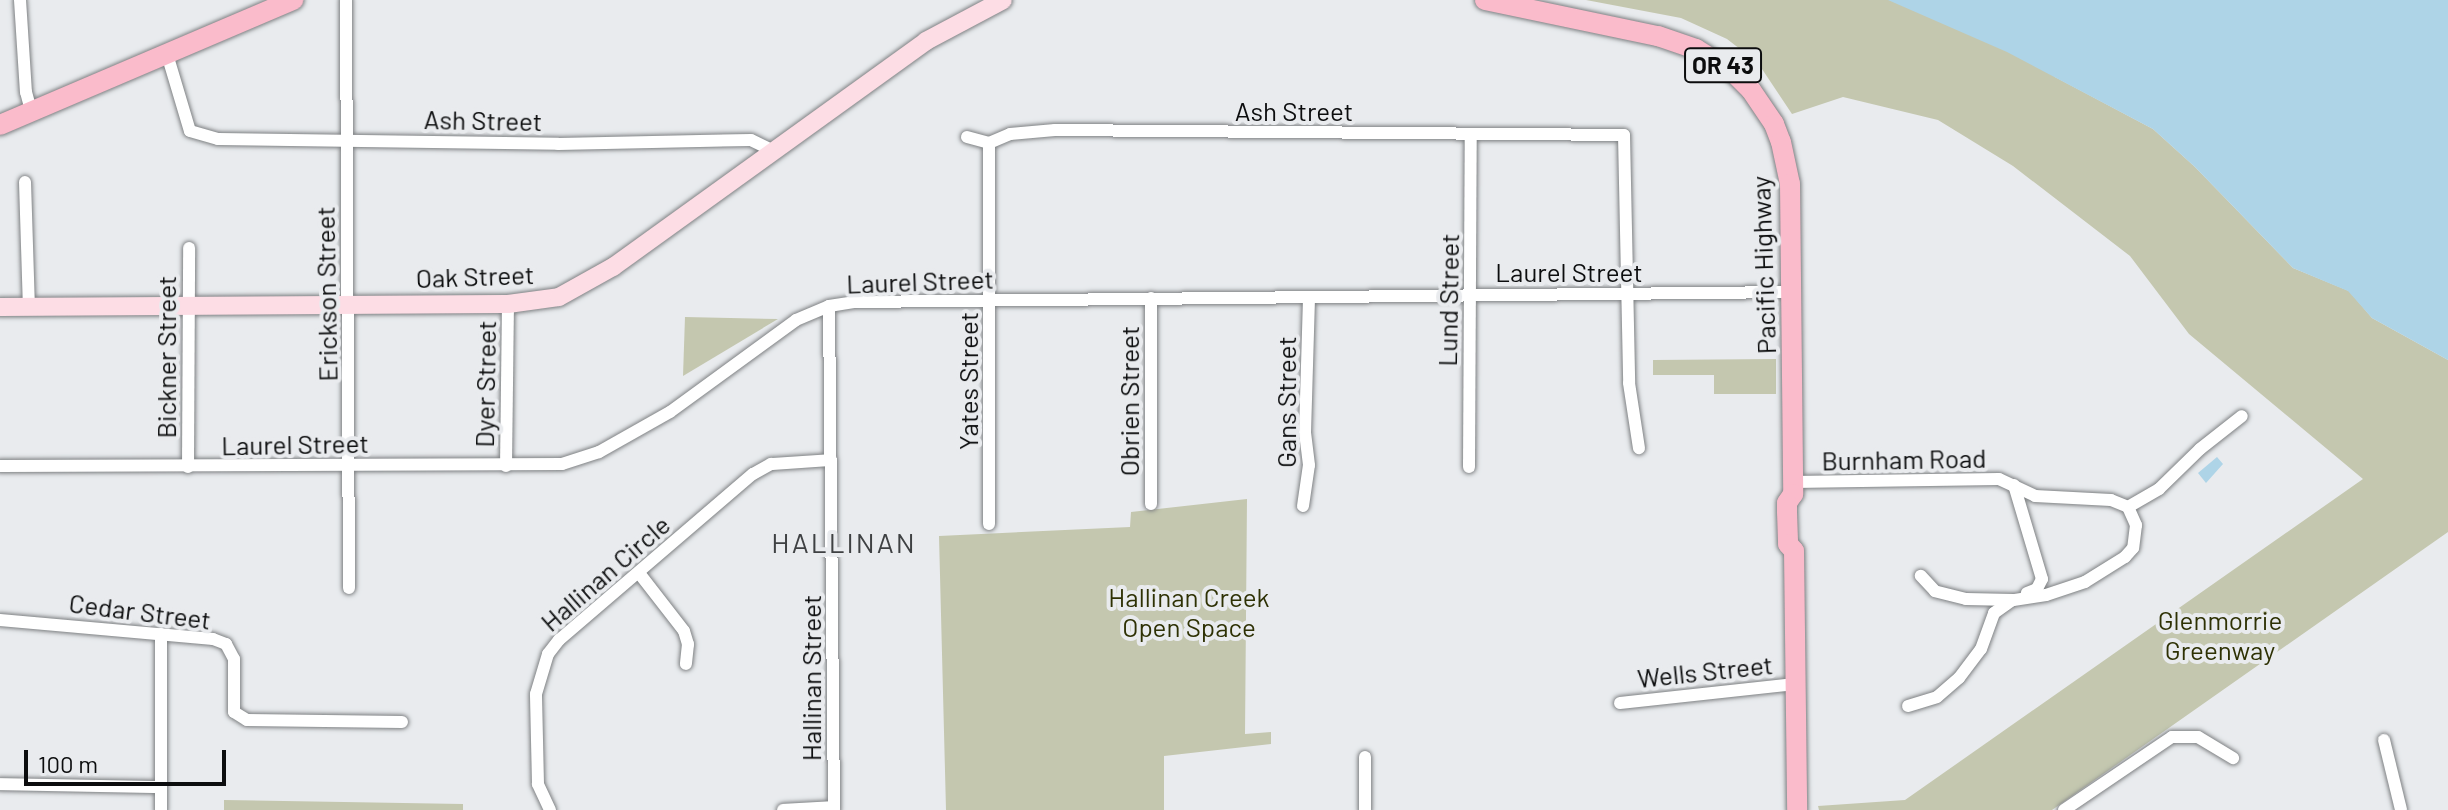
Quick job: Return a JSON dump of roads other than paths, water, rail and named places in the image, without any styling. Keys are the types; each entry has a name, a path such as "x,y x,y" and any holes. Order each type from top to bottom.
{"main road":[{"path":"0,125 293,0"},
{"name":"Pacific Highway","path":"1485,0 1658,36 1696,49 1734,73 1774,124 1787,166 1793,488 1800,502 1801,544 1794,551 1797,810"}],"street":[{"path":"20,0 26,92 31,111"},
{"name":"Erickson Street","path":"346,0 349,588"},
{"name":"Oak Street","path":"0,307 508,304 548,300 585,284 926,41 1003,0"},
{"name":"Ash Street","path":"167,54 190,131 230,140 558,144 751,140 774,151"},
{"name":"Ash Street","path":"989,143 1010,134 1055,130 1624,135 1629,294"},
{"name":"Lund Street","path":"1469,467 1471,134"},
{"path":"967,137 989,143"},
{"name":"Yates Street","path":"989,143 989,524"},
{"path":"25,182 29,306"},
{"name":"Bickner Street","path":"188,467 186,305 189,248"},
{"name":"Laurel Street","path":"0,466 562,464 599,452 670,412 780,329 829,306 909,300 1791,292"},
{"path":"1629,294 1629,383 1639,448"},
{"name":"Gans Street","path":"1303,506 1309,465 1305,433 1309,297"},
{"name":"Obrien Street","path":"1151,298 1151,504"},
{"name":"Dyer Street","path":"506,466 508,304"},
{"name":"Hallinan Street","path":"829,306 834,808"},
{"path":"1921,576 1935,591 1966,599 2013,600 2046,595 2085,582 2125,557 2135,538 2136,525 2128,507 2159,489 2200,449 2242,416"},
{"name":"Hallinan Circle","path":"550,810 538,784 536,694 541,669 559,640 753,474 771,464 831,460"},
{"name":"Burnham Road","path":"1793,488 1999,479 2035,496 2104,499 2128,507"},
{"path":"1908,706 1937,697 1959,678 1981,649 1994,613 2037,589 2042,579 2014,485"},
{"path":"639,573 684,631 688,644 686,664"},
{"name":"Cedar Street","path":"0,620 213,639 232,650 234,712 247,720 402,722"},
{"path":"161,634 161,810"},
{"name":"Wells Street","path":"1620,703 1795,684"},
{"path":"2064,810 2172,737 2198,737 2233,758"},
{"path":"2384,740 2401,810"},
{"path":"1365,757 1365,810"},
{"path":"0,784 160,787"},
{"path":"783,810 834,808"}],"water":[{"path":"1888,0 2448,0 2448,360 2372,318 2348,291 2293,268 2195,167 2153,129 2007,52"},
{"path":"2217,457 2223,464 2206,483 2198,473"}],"district":[{"name":"HALLINAN","path":"844,542"}],"park label":[{"name":"Hallinan Creek Open Space","path":"1189,612"},
{"name":"Glenmorrie Greenway","path":"2220,635"}]}
